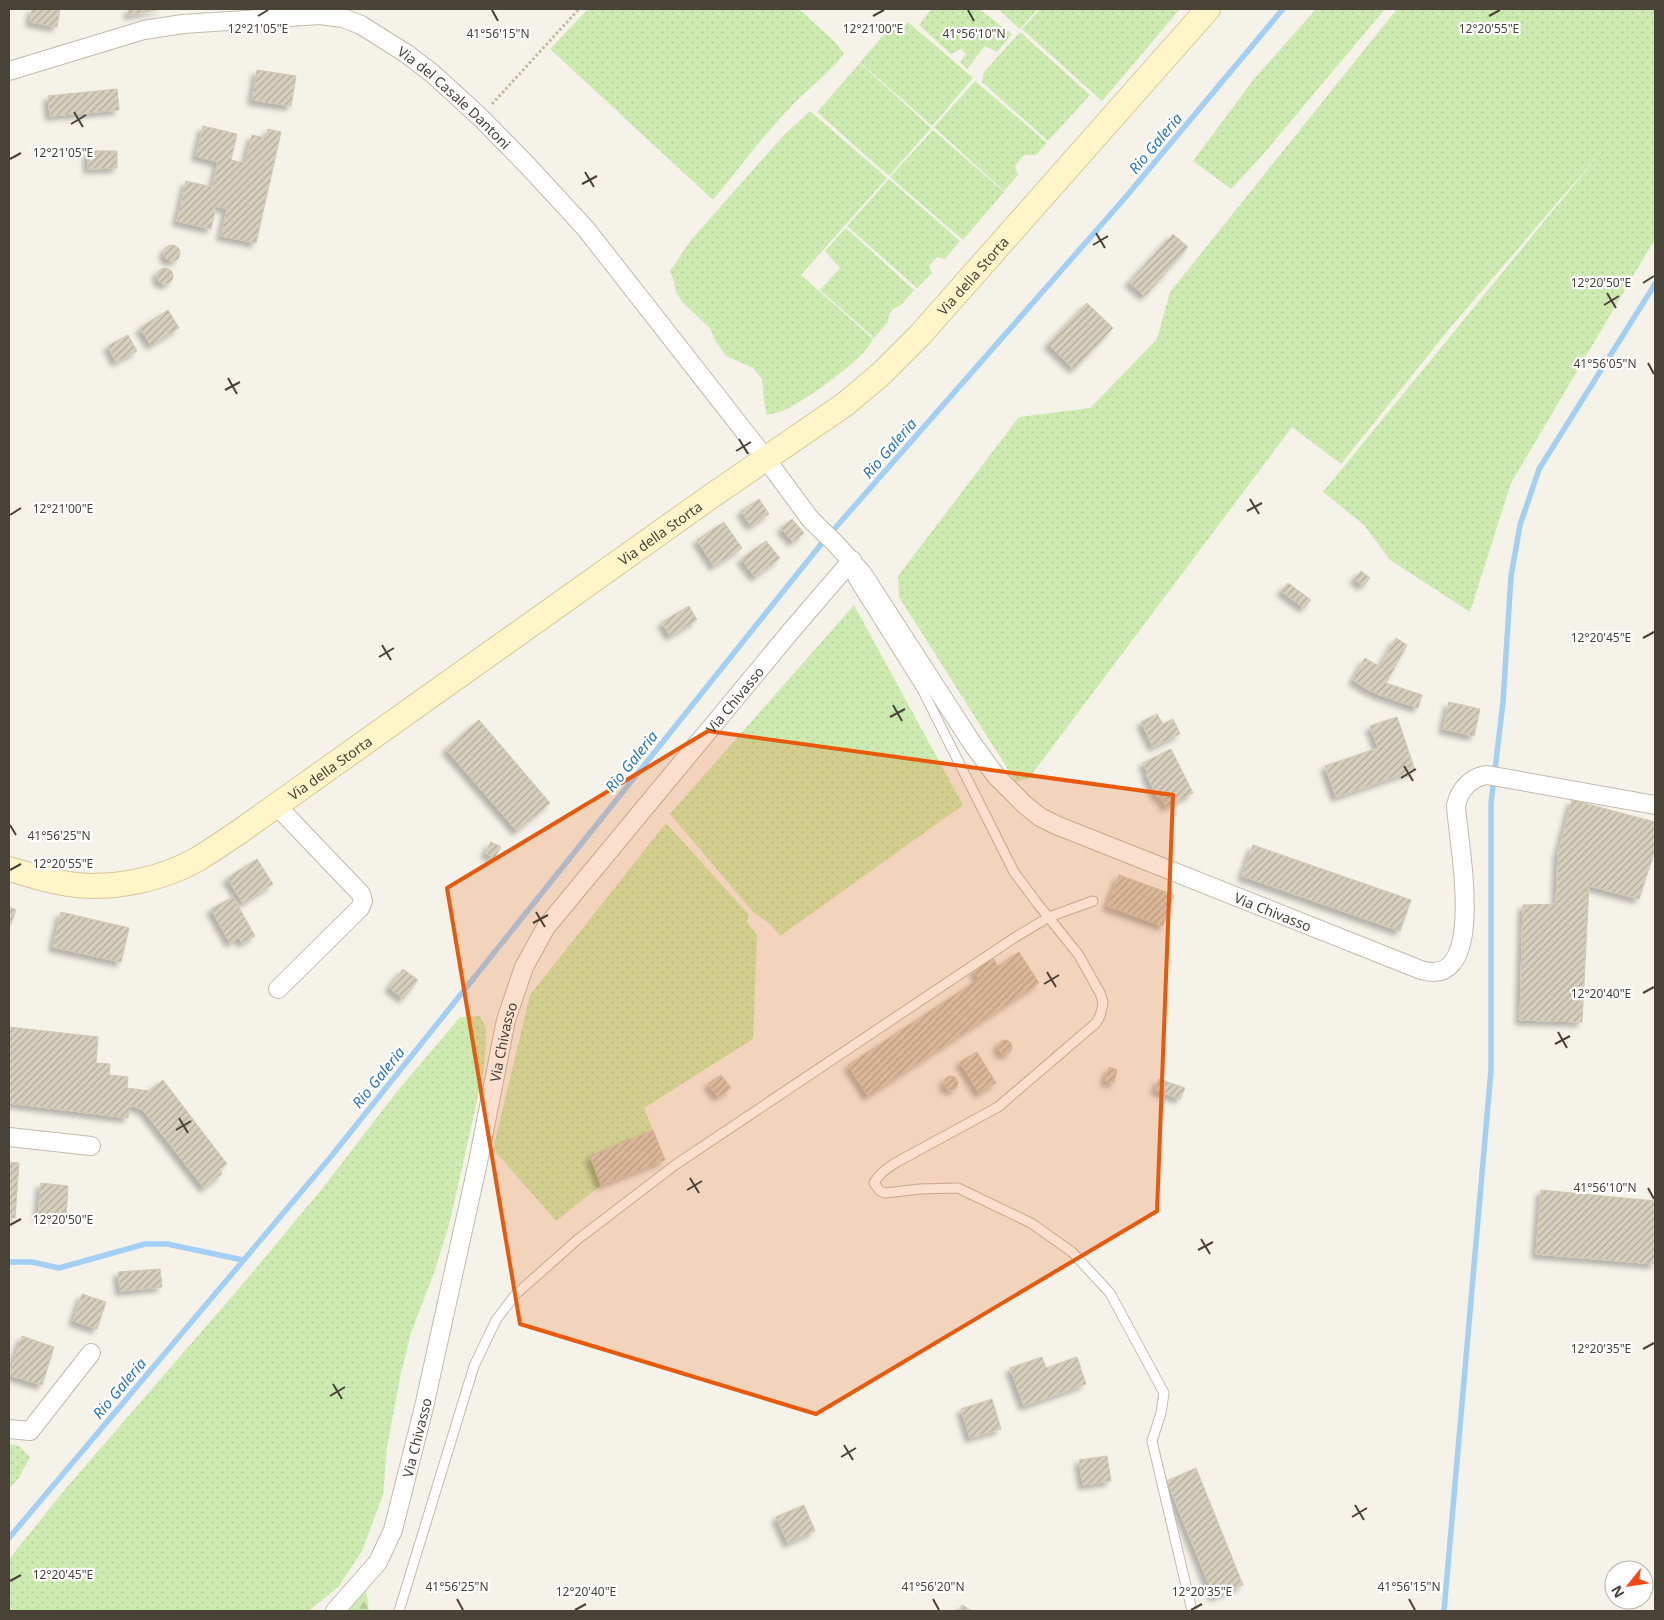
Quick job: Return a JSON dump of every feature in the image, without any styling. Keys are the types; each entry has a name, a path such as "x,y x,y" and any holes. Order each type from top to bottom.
{"main road":[{"name":"Via della Storta","path":"9,869 75,885 104,886 133,882 169,872 197,859 239,832 844,405 880,374 920,335 1208,9"}],"street":[{"name":"Via del Casale Dantoni","path":"9,71 144,30 182,24 320,15 343,18 361,25 433,74 480,117 541,179 586,229 766,459"},
{"name":"Via Chivasso","path":"766,459 811,520 852,560 991,768 1015,796 1040,817 1427,972 1434,973 1446,969 1454,961 1460,948 1465,926 1466,910 1456,804 1465,787 1474,779 1484,776 1655,805"},
{"name":"Via Chivasso","path":"335,1611 378,1562 394,1530 424,1407 474,1181 506,1020 524,967 546,927 791,630 852,560"},
{"path":"276,805 361,894 363,901 360,908 278,989"},
{"path":"9,1137 91,1146"},
{"path":"9,1429 30,1431 92,1354"}],"lane":[{"path":"852,560 853,579 922,689 1014,872 1078,954 1103,1002 1100,1016 1096,1023 998,1107 897,1162 876,1177 874,1183 876,1188 885,1193 920,1189 958,1188 1031,1223 1072,1252 1110,1292 1164,1393 1161,1414 1152,1441 1192,1611"},
{"path":"399,1611 474,1366 496,1320 515,1295 577,1240 675,1165 1014,938 1049,917 1093,901"}],"path":[{"path":"480,117 579,9"}],"highlighted area":[{"path":"708,731 1173,795 1157,1211 816,1414 520,1324 447,888"}],"green space":[{"path":"588,9 799,9 835,42 844,54 830,70 791,106 713,200 550,49"},
{"path":"931,9 979,9 1012,34 997,52 985,46 967,69 960,62 966,54 961,49 951,54 919,25"},
{"path":"998,9 1038,9 1020,29"},
{"path":"1040,9 1180,9 1102,101 1022,29"},
{"path":"1316,9 1385,9 1260,158 1231,189 1193,161 1254,79"},
{"path":"1397,9 1655,9 1655,239 1511,483 1470,612 1390,560 1364,525 1323,492 1605,147 1450,328 1341,464 1292,427 1029,778 1016,782 899,597 898,576 1019,417 1090,408 1157,339 1170,292"},
{"path":"895,22 902,29 908,22 973,78 932,126 860,62"},
{"path":"1020,32 1090,95 1048,141 982,82 984,72"},
{"path":"860,63 931,128 889,176 817,112"},
{"path":"975,81 1047,143 1036,155 1024,155 1015,166 1018,175 1004,191 934,127"},
{"path":"810,111 887,178 801,275 873,339 868,347 850,365 805,399 789,408 767,415 762,379 753,368 726,356 716,342 710,328 684,304 676,293 670,271 691,240 784,135"},
{"path":"933,130 1004,192 963,240 890,177"},
{"path":"889,179 960,241 945,259 937,257 929,266 932,273 917,288 847,226"},
{"path":"846,228 914,290 901,305 893,309 889,315 888,322 874,338 820,290 840,268 825,251"},
{"path":"854,605 963,805 780,936 770,924 753,912 670,814"},
{"path":"666,823 749,915 747,922 757,935 753,1039 644,1108 653,1130 590,1156 601,1185 556,1221 493,1149 530,995"},
{"path":"480,1016 486,1028 483,1074 450,1221 435,1270 411,1333 401,1373 387,1447 383,1495 362,1551 339,1586 309,1611 9,1611 9,1559 67,1487 247,1279 325,1185 395,1094 460,1017"},
{"path":"9,1444 19,1446 30,1457 18,1479 9,1489"},
{"path":"366,1589 369,1611 345,1611"}],"building":[{"path":"32,9 60,9 57,27 30,22"},
{"path":"128,9 162,9 129,15"},
{"path":"257,70 296,76 291,106 252,100"},
{"path":"117,89 119,110 50,116 48,96"},
{"path":"203,126 237,134 231,160 245,163 252,135 266,138 268,129 281,132 256,243 221,236 227,209 216,206 211,229 177,221 186,181 212,187 218,162 196,156"},
{"path":"88,151 117,151 117,168 88,169"},
{"path":"1173,234 1188,247 1145,296 1129,282"},
{"path":"172,245 180,253 172,261 164,253"},
{"path":"165,268 171,270 173,276 171,282 165,284 159,282 157,276 159,270"},
{"path":"1087,303 1113,328 1074,369 1048,344"},
{"path":"168,310 179,328 151,345 140,328"},
{"path":"128,335 137,351 116,362 108,346"},
{"path":"759,499 769,514 751,526 741,511"},
{"path":"792,519 804,533 793,542 781,528"},
{"path":"724,522 742,548 714,566 697,540"},
{"path":"766,541 780,558 755,577 741,559"},
{"path":"1361,571 1370,578 1363,586 1354,579"},
{"path":"1288,583 1311,600 1304,608 1281,591"},
{"path":"689,606 697,620 670,636 662,622"},
{"path":"1396,638 1407,645 1386,683 1422,695 1418,708 1367,689"},
{"path":"1365,658 1380,667 1367,689 1353,680"},
{"path":"1449,702 1480,709 1474,736 1443,729"},
{"path":"1157,714 1163,724 1173,719 1180,734 1153,747 1141,722"},
{"path":"1397,717 1415,770 1336,797 1325,766 1378,748 1370,726"},
{"path":"479,720 550,803 517,831 446,749"},
{"path":"1171,749 1193,793 1166,807 1160,796 1158,798 1146,774 1148,773 1143,763"},
{"path":"1572,800 1655,822 1655,850 1639,899 1589,886 1582,1022 1520,1020 1523,905 1556,904 1558,853"},
{"path":"491,842 501,847 494,858 485,853"},
{"path":"1253,845 1411,900 1400,931 1242,876"},
{"path":"257,859 273,884 243,903 227,878"},
{"path":"1119,875 1174,895 1163,926 1107,906"},
{"path":"233,897 255,936 242,943 239,937 230,943 211,909"},
{"path":"9,907 16,910 9,928"},
{"path":"61,912 129,928 121,962 53,947"},
{"path":"1019,952 1039,983 868,1096 848,1065 979,979 974,971 993,958 998,966"},
{"path":"403,969 418,980 403,999 389,987"},
{"path":"9,1027 98,1037 96,1063 110,1064 109,1075 128,1077 127,1088 149,1091 163,1080 227,1164 219,1170 222,1174 204,1188 143,1110 130,1105 128,1118 9,1103"},
{"path":"1002,1040 1008,1040 1012,1047 1008,1054 1002,1054 998,1050 998,1044"},
{"path":"977,1052 996,1083 979,1093 960,1062"},
{"path":"1109,1067 1117,1070 1114,1083 1105,1081"},
{"path":"721,1075 731,1088 718,1097 708,1084"},
{"path":"948,1076 954,1076 958,1083 954,1090 948,1090 944,1086 944,1080"},
{"path":"1159,1079 1185,1088 1180,1099 1155,1090"},
{"path":"653,1130 665,1160 601,1185 590,1156"},
{"path":"9,1162 19,1163 15,1218 9,1218"},
{"path":"41,1183 68,1186 66,1218 38,1216"},
{"path":"1541,1190 1655,1201 1655,1264 1536,1254"},
{"path":"160,1269 162,1287 120,1291 118,1272"},
{"path":"82,1294 106,1302 97,1329 73,1321"},
{"path":"22,1336 54,1347 42,1385 9,1375"},
{"path":"1042,1357 1046,1368 1077,1357 1086,1384 1024,1406 1010,1368"},
{"path":"992,1399 1001,1429 970,1438 961,1409"},
{"path":"1107,1456 1111,1481 1083,1485 1079,1460"},
{"path":"1196,1468 1243,1585 1214,1597 1167,1481"},
{"path":"804,1505 815,1531 788,1543 776,1517"},
{"path":"962,1605 972,1611 959,1611"}],"waterway":[{"name":"Rio Galeria","path":"9,1538 329,1159 822,543 1124,199 1283,9"},
{"path":"1444,1611 1491,1070 1491,803 1503,702 1511,576 1520,525 1539,469 1655,284"},
{"path":"9,1262 32,1262 59,1268 145,1244 167,1244 243,1260"}]}
